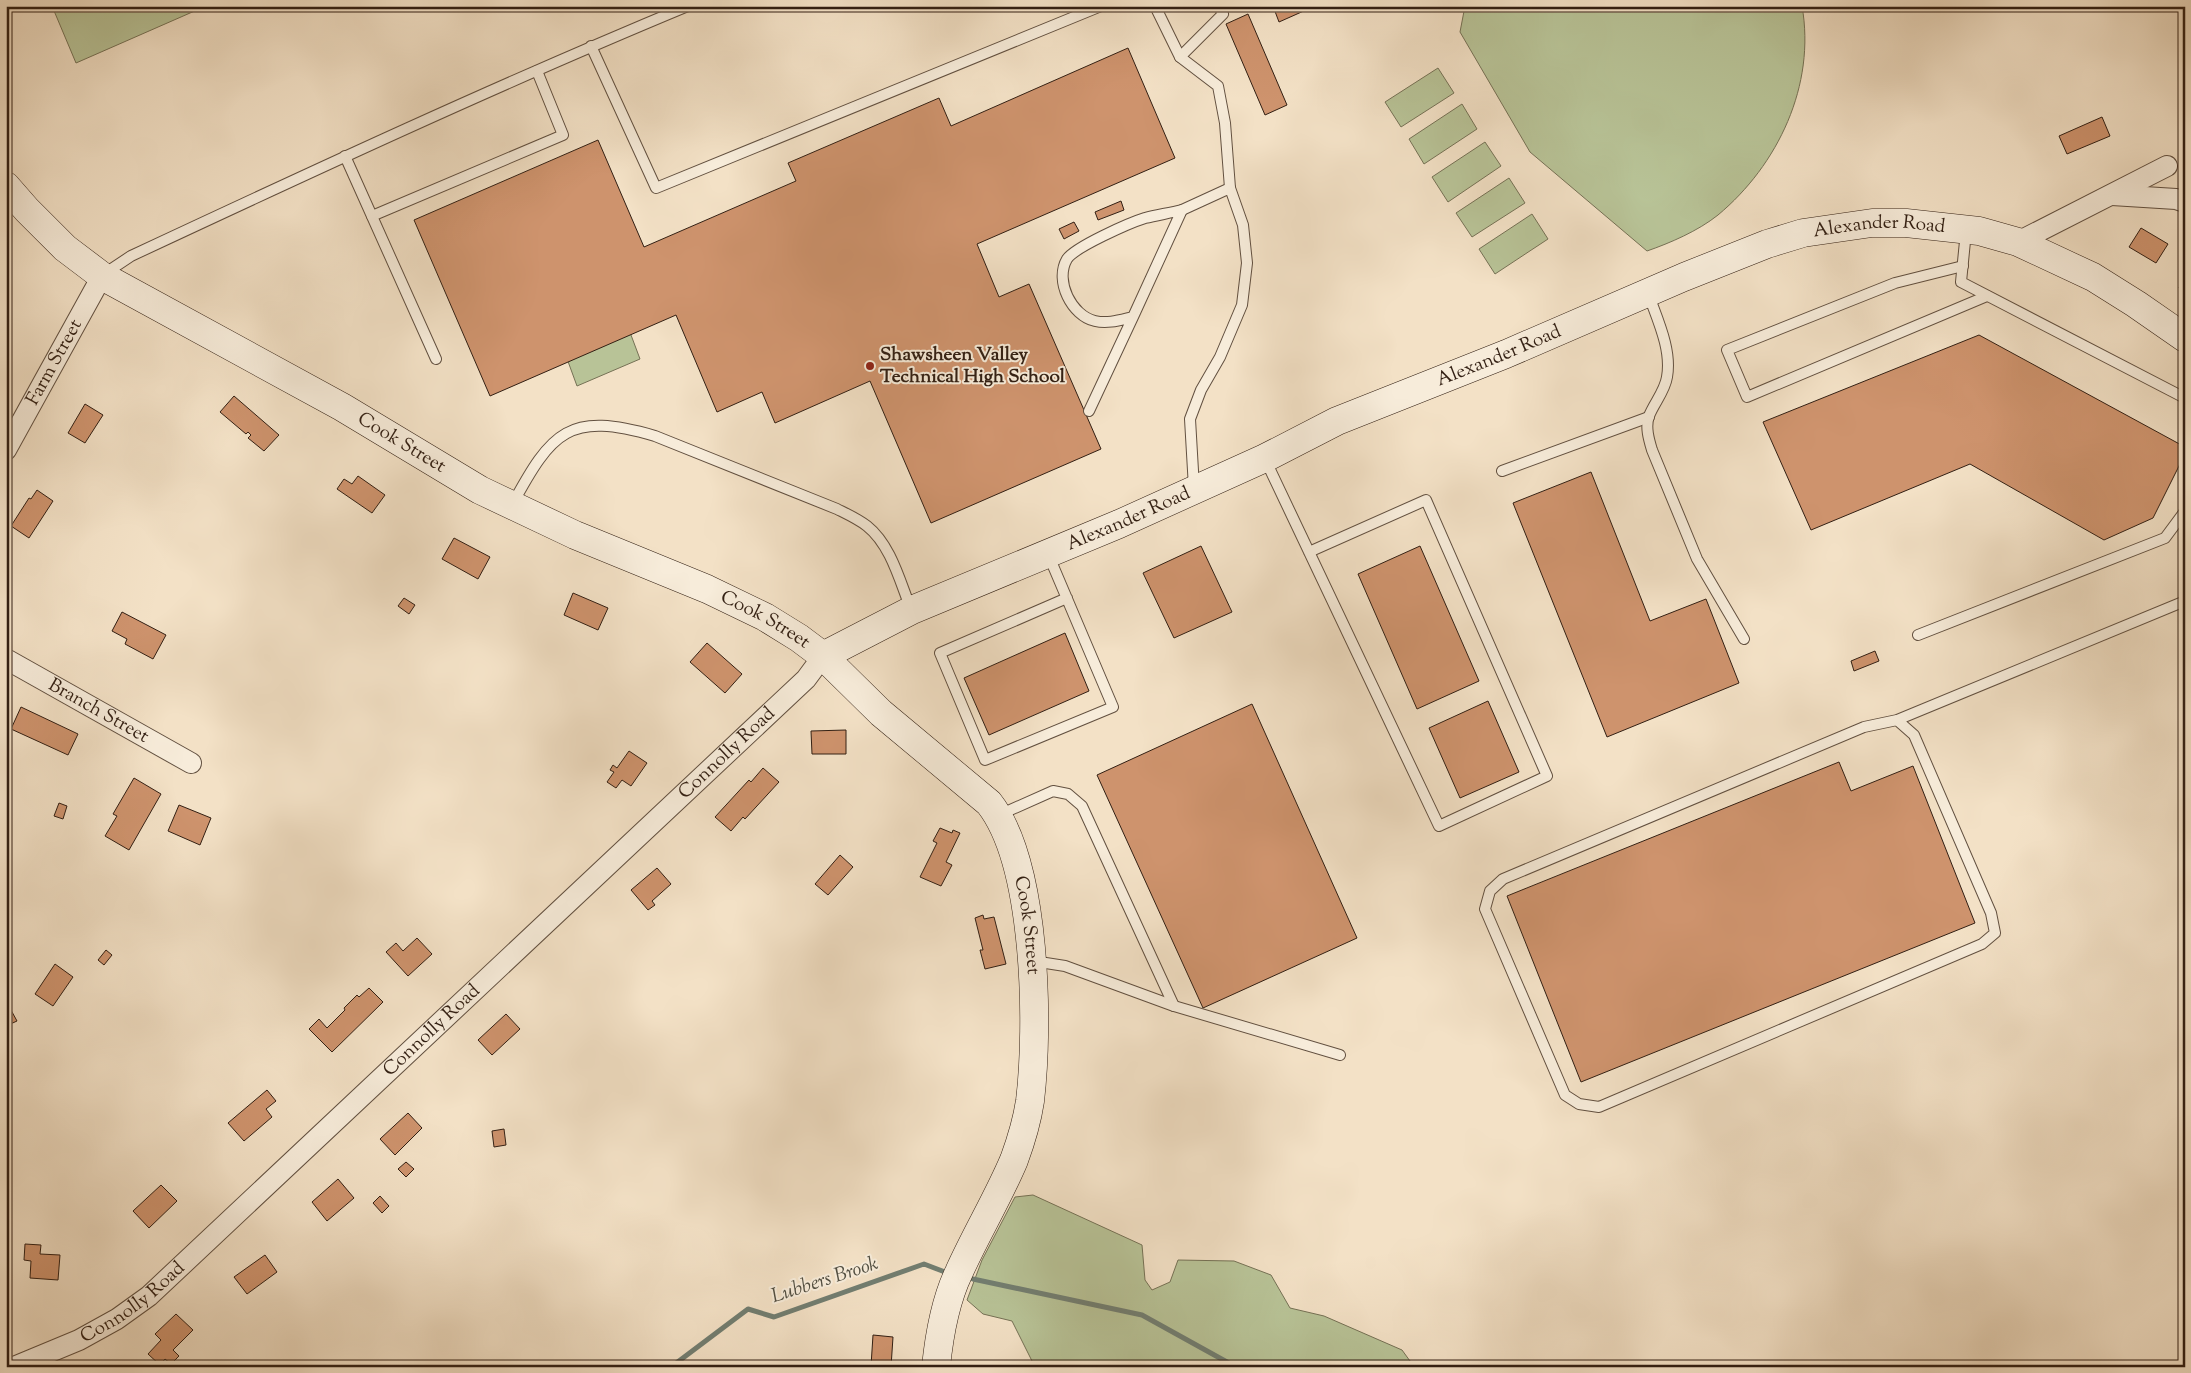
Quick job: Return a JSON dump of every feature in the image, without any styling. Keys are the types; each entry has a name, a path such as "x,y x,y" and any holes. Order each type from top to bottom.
{"street":[{"path":"2018,242 2167,166"},
{"name":"Cook Street","path":"6,186 65,248 102,276 342,406 431,462 512,506 641,563 707,589 757,613 799,638 823,656 881,713 989,803 999,815 1017,866 1030,937 1034,1001 1033,1060 1029,1103 1024,1129 1014,1160 958,1274 939,1341 936,1367"},
{"path":"2110,195 2176,199 2185,202"},
{"name":"Alexander Road","path":"823,656 912,610 1119,524 1265,458 1337,421 1480,364 1648,292 1767,244 1803,233 1863,224 1906,222 1966,230 2018,242 2093,277 2185,338"},
{"name":"Farm Street","path":"6,450 102,276"},
{"name":"Connolly Road","path":"14,1367 79,1340 117,1319 149,1296 806,679 823,656"},
{"name":"Branch Street","path":"6,659 190,763"}],"lane":[{"path":"102,276 130,256 345,156 591,46 688,6"},
{"path":"591,46 656,188 1101,6"},
{"path":"1155,6 1180,57 1218,86 1225,122 1230,188 1243,225 1247,263 1242,305 1220,357 1201,390 1190,419 1194,490"},
{"path":"1180,57 1223,14 1220,6"},
{"path":"372,216 563,135 537,71"},
{"path":"345,156 436,359"},
{"path":"1133,316 1113,322 1095,321 1082,315 1070,302 1063,285 1066,260 1077,249 1143,218 1182,210 1230,188"},
{"path":"1089,411 1182,210"},
{"path":"1966,230 1961,282 2185,398"},
{"path":"1962,266 1895,283 1726,350 1747,397 1987,296"},
{"path":"1648,292 1662,332 1668,359 1667,377 1649,417 1648,433 1652,450 1697,559 1744,639"},
{"path":"1502,471 1649,417"},
{"path":"512,506 535,462 550,444 568,432 585,426 606,425 628,428 837,509 855,518 868,527 879,539 892,562 912,610"},
{"path":"1265,458 1309,552 1439,826 1547,776 1426,500 1309,552"},
{"path":"1918,635 2166,538 2185,511"},
{"path":"1047,553 1067,598 1113,707 985,760 940,653 1067,598"},
{"path":"1897,720 1914,736 1992,913 1995,934 1982,944 1599,1107 1579,1104 1565,1095 1485,909 1490,891 1503,879 1864,727 1897,720 2185,601"},
{"path":"999,815 1053,791 1068,794 1082,806 1174,1006"},
{"path":"1032,961 1065,966 1174,1006 1340,1055"}],"green space":[{"path":"52,6 206,6 76,63"},
{"path":"1465,6 1802,6 1805,36 1803,65 1797,94 1788,121 1775,148 1739,195 1718,215 1702,226 1647,251 1530,152 1460,32"},
{"path":"1438,68 1454,93 1401,127 1385,102"},
{"path":"1462,104 1477,129 1424,164 1409,139"},
{"path":"1485,142 1501,166 1448,202 1432,177"},
{"path":"1509,178 1525,203 1472,237 1456,213"},
{"path":"1532,214 1548,239 1495,274 1479,249"},
{"path":"628,327 640,359 577,386 566,356"},
{"path":"1033,1195 1142,1245 1145,1280 1152,1290 1170,1282 1178,1260 1234,1261 1271,1275 1290,1308 1324,1316 1402,1350 1410,1361 1419,1367 1035,1367 1012,1321 983,1314 967,1300 982,1260 1015,1197"}],"building":[{"path":"1273,6 1315,6 1279,22"},
{"path":"1248,14 1287,105 1265,115 1226,24"},
{"path":"1128,48 1175,158 977,244 999,297 1029,284 1101,449 931,523 870,381 775,423 762,392 717,412 676,315 490,396 414,220 598,140 644,247 796,181 788,163 939,98 951,126"},
{"path":"2102,117 2110,136 2067,154 2059,136"},
{"path":"1121,201 1124,210 1098,220 1095,212"},
{"path":"1074,222 1079,231 1064,239 1059,229"},
{"path":"2141,228 2168,244 2156,263 2129,247"},
{"path":"2185,272 2185,289 2179,288"},
{"path":"1979,335 2185,447 2185,454 2153,518 2104,540 1970,464 1811,530 1763,422"},
{"path":"234,396 279,435 264,451 248,438 251,435 248,432 246,434 220,412"},
{"path":"85,404 103,415 85,443 68,433"},
{"path":"1591,472 1650,621 1706,599 1739,683 1607,737 1513,503"},
{"path":"358,476 385,495 372,513 337,489 344,479 352,484"},
{"path":"37,490 53,501 29,538 11,526 29,498 31,499"},
{"path":"454,538 490,557 478,579 442,559"},
{"path":"1201,546 1232,612 1174,638 1143,573"},
{"path":"1420,546 1479,681 1417,709 1358,574"},
{"path":"573,593 608,608 598,630 564,615"},
{"path":"404,598 415,605 409,614 398,606"},
{"path":"122,612 166,635 153,659 125,644 127,639 112,631"},
{"path":"1065,633 1089,691 989,735 964,678"},
{"path":"707,643 742,674 725,693 690,662"},
{"path":"1875,651 1879,661 1854,671 1851,661"},
{"path":"1488,701 1519,772 1460,798 1429,728"},
{"path":"1252,704 1357,938 1203,1008 1097,775"},
{"path":"21,707 78,734 68,755 11,729"},
{"path":"846,730 846,754 812,754 811,731"},
{"path":"629,751 647,763 631,786 622,780 616,788 607,782 614,772 610,770 613,765 617,768"},
{"path":"1839,762 1851,791 1913,766 1975,923 1581,1082 1507,896"},
{"path":"763,768 779,782 745,819 743,817 731,831 715,817 749,780 751,782"},
{"path":"134,778 161,794 129,850 105,836 117,816 113,814"},
{"path":"59,803 67,806 63,819 54,816"},
{"path":"179,805 211,818 200,845 168,831"},
{"path":"940,828 952,833 953,830 960,833 946,862 952,865 941,886 920,877 937,843 933,841"},
{"path":"840,855 853,867 828,895 815,884"},
{"path":"657,868 671,884 652,901 655,905 648,910 631,890"},
{"path":"983,915 984,919 994,917 1006,964 985,969 980,950 983,950 975,918"},
{"path":"417,938 432,954 408,976 386,952 396,943 403,951"},
{"path":"106,950 112,955 104,965 98,960"},
{"path":"55,964 73,977 53,1006 35,994"},
{"path":"369,988 383,1002 332,1052 309,1029 319,1019 327,1028 357,995 359,997"},
{"path":"6,1001 17,1021 6,1026"},
{"path":"506,1014 520,1029 492,1055 478,1040"},
{"path":"267,1090 276,1101 266,1109 272,1117 244,1141 228,1123"},
{"path":"408,1113 422,1128 395,1155 380,1139"},
{"path":"504,1129 506,1145 494,1147 492,1131"},
{"path":"406,1162 414,1169 406,1177 398,1169"},
{"path":"338,1179 354,1198 327,1221 312,1202"},
{"path":"161,1185 177,1201 149,1228 133,1211"},
{"path":"380,1196 389,1206 382,1213 373,1203"},
{"path":"25,1244 41,1245 40,1254 60,1255 58,1280 30,1278 31,1261 24,1260"},
{"path":"265,1255 277,1272 247,1294 234,1277"},
{"path":"176,1314 193,1330 173,1350 179,1356 171,1364 165,1359 160,1365 148,1354 161,1340 155,1334"},
{"path":"873,1335 893,1337 891,1367 871,1366"}],"waterway":[{"name":"Lubbers Brook","path":"671,1367 748,1309 774,1317 924,1264 945,1272"},
{"name":"Lubbers Brook","path":"973,1279 1142,1315 1236,1367"}],"place":[{"name":"Shawsheen Valley Technical High School","path":"870,366"}]}
